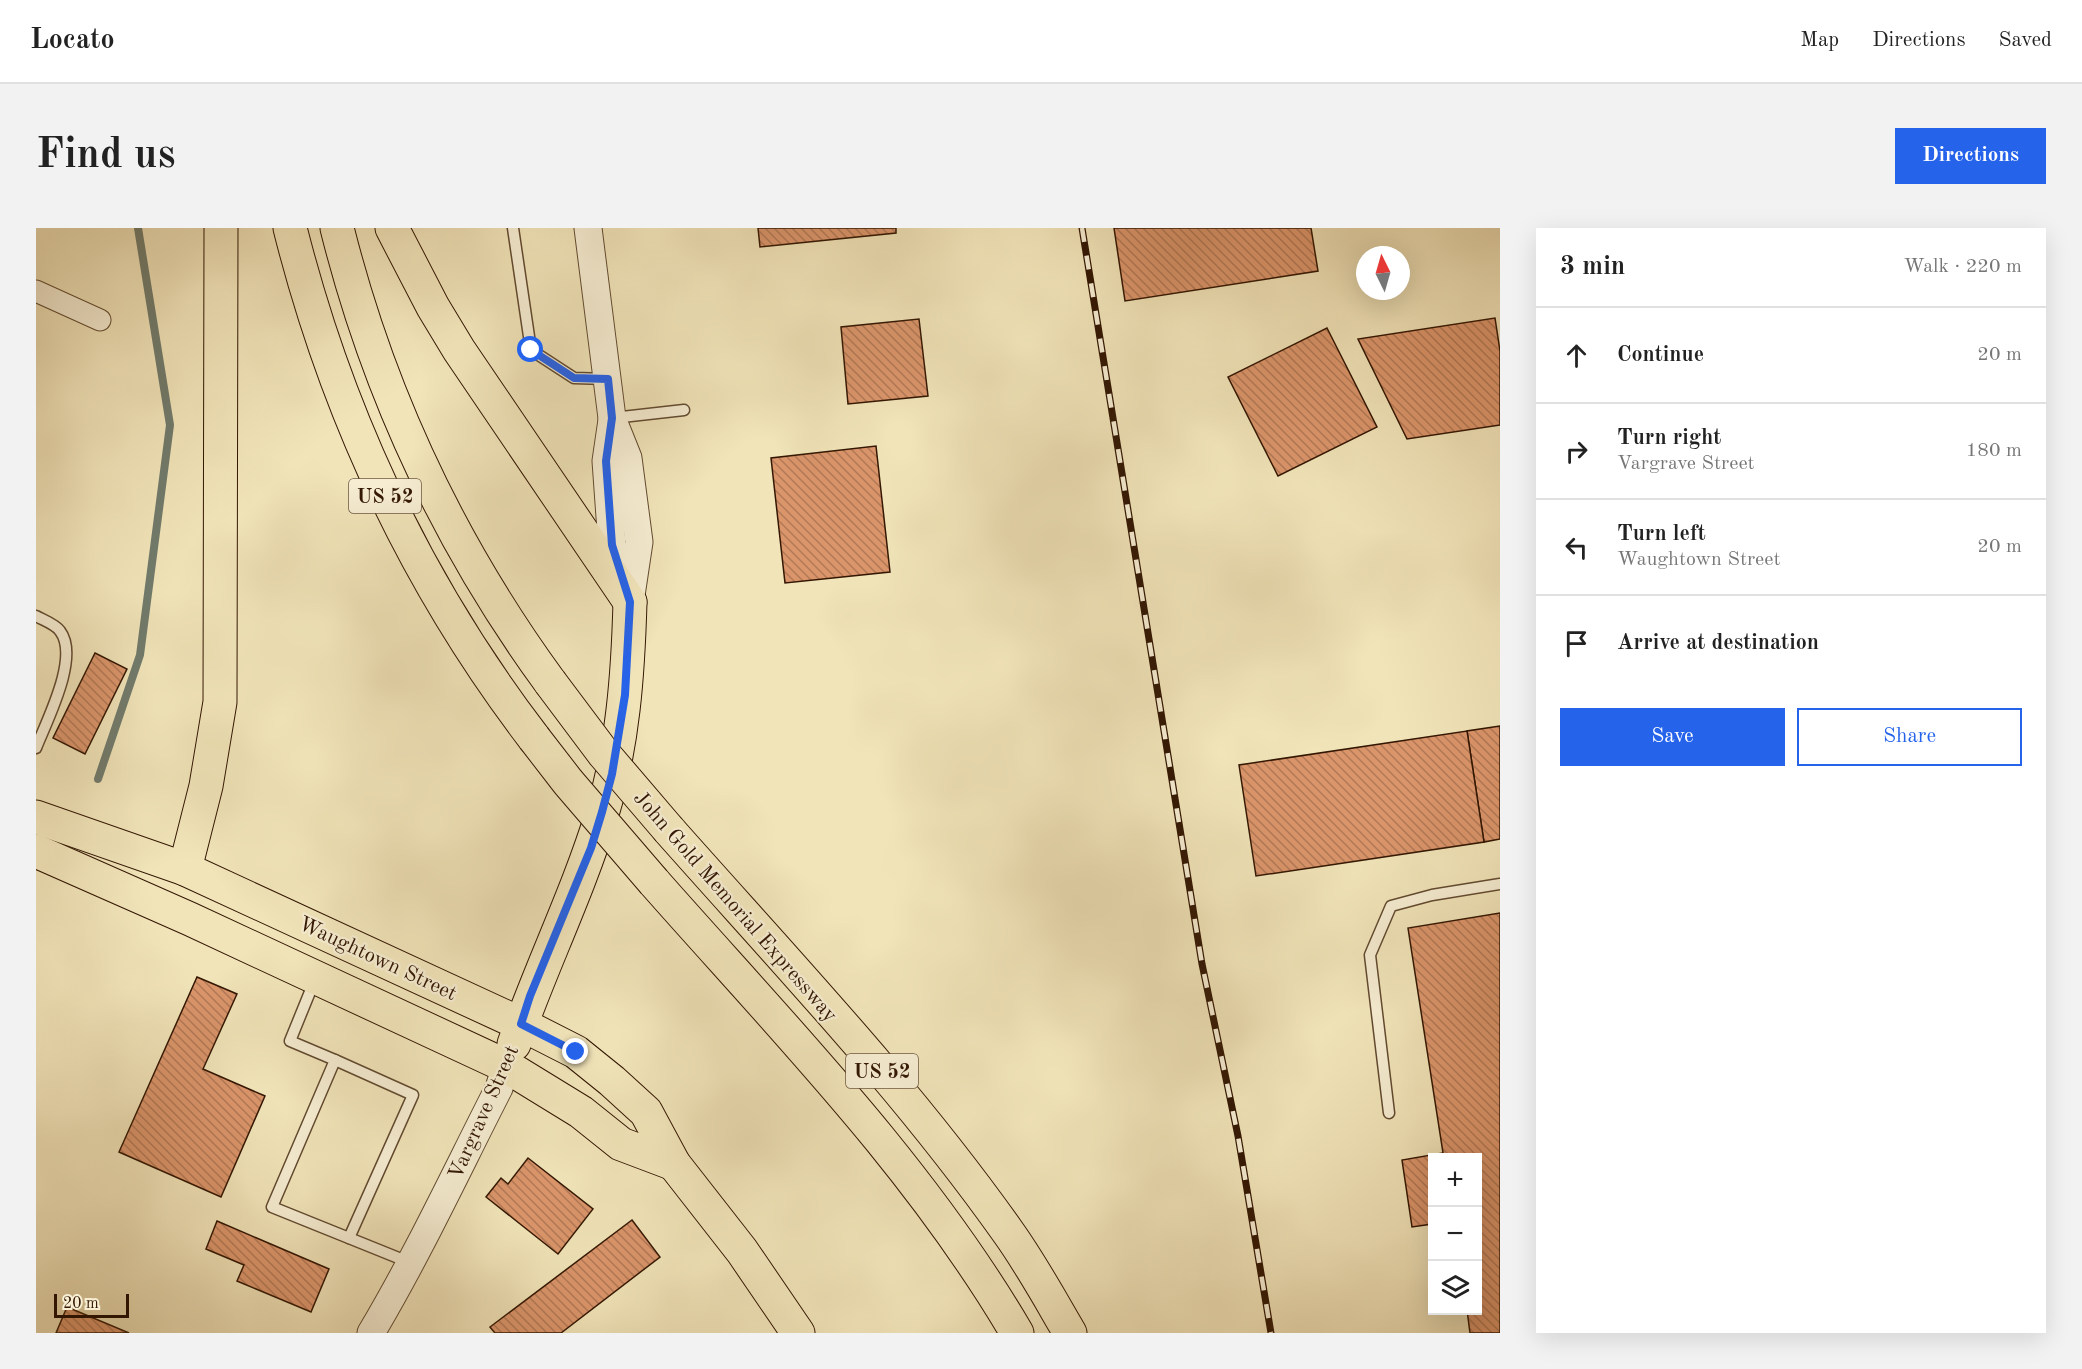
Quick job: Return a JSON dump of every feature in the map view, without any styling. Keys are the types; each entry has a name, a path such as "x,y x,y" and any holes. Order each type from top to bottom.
{"main road":[{"path":"190,920 185,869 206,786 220,702 220,228"},
{"name":"US 52","path":"290,228 305,287 327,356 352,422 381,488 446,610 534,738 575,791 848,1101 890,1152 972,1260 1017,1333"},
{"name":"John Gold Memorial Expressway","path":"337,228 370,341 394,405 422,468 486,587 522,644 604,754 926,1124 1009,1234 1070,1333"},
{"path":"392,228 433,307 459,350 630,602"},
{"name":"Vargrave Street","path":"506,1066 530,996 591,848 602,812 614,764 625,695 630,602"},
{"name":"Waughtown Street","path":"36,817 185,869 521,1024 576,1052 646,1112 674,1164 742,1251 798,1333"},
{"name":"Waughtown Street","path":"36,851 506,1066 580,1112 621,1144 674,1164"}],"street":[{"name":"Vargrave Street","path":"588,228 612,418 606,461 612,545 630,602"},
{"path":"36,291 100,320"},
{"name":"Vargrave Street","path":"371,1333 411,1263 499,1088 506,1066"}],"lane":[{"path":"513,228 531,350 574,378 608,379"},
{"path":"612,418 684,410"},
{"path":"36,616 59,629 66,641 66,660 64,675 36,748"},
{"path":"1389,1113 1370,955 1392,906 1432,895 1500,884"},
{"path":"316,978 290,1041 412,1095 349,1238"},
{"path":"335,1060 272,1207 411,1263"}],"building":[{"path":"758,228 896,228 896,233 760,247"},
{"path":"1114,228 1311,228 1318,271 1125,301"},
{"path":"1495,318 1500,351 1500,425 1407,439 1358,339"},
{"path":"919,319 928,396 848,404 841,327"},
{"path":"1327,328 1377,427 1278,476 1228,377"},
{"path":"876,446 890,572 785,583 771,458"},
{"path":"95,653 127,669 85,754 53,738"},
{"path":"1500,726 1500,839 1484,842 1467,731"},
{"path":"1467,731 1484,842 1256,876 1239,765"},
{"path":"1500,913 1500,1333 1470,1333 1468,1315 1482,1315 1482,1153 1443,1153 1408,928"},
{"path":"197,977 237,994 203,1069 265,1096 221,1197 119,1152"},
{"path":"1428,1156 1428,1225 1412,1227 1402,1160"},
{"path":"528,1158 593,1209 558,1254 486,1197 501,1178 508,1184"},
{"path":"632,1220 660,1257 561,1333 495,1333 490,1327"},
{"path":"217,1221 329,1269 311,1312 237,1281 244,1265 206,1249"},
{"path":"67,1307 129,1333 56,1333"}],"waterway":[{"path":"98,779 140,655 170,425 138,228"}],"railway":[{"path":"1082,228 1202,964 1238,1136 1271,1333"}],"route":[{"path":"531,350 574,378 608,379 612,418 606,461 612,545 630,602 625,695 612,774 591,848 530,996 521,1024 576,1052"}]}
